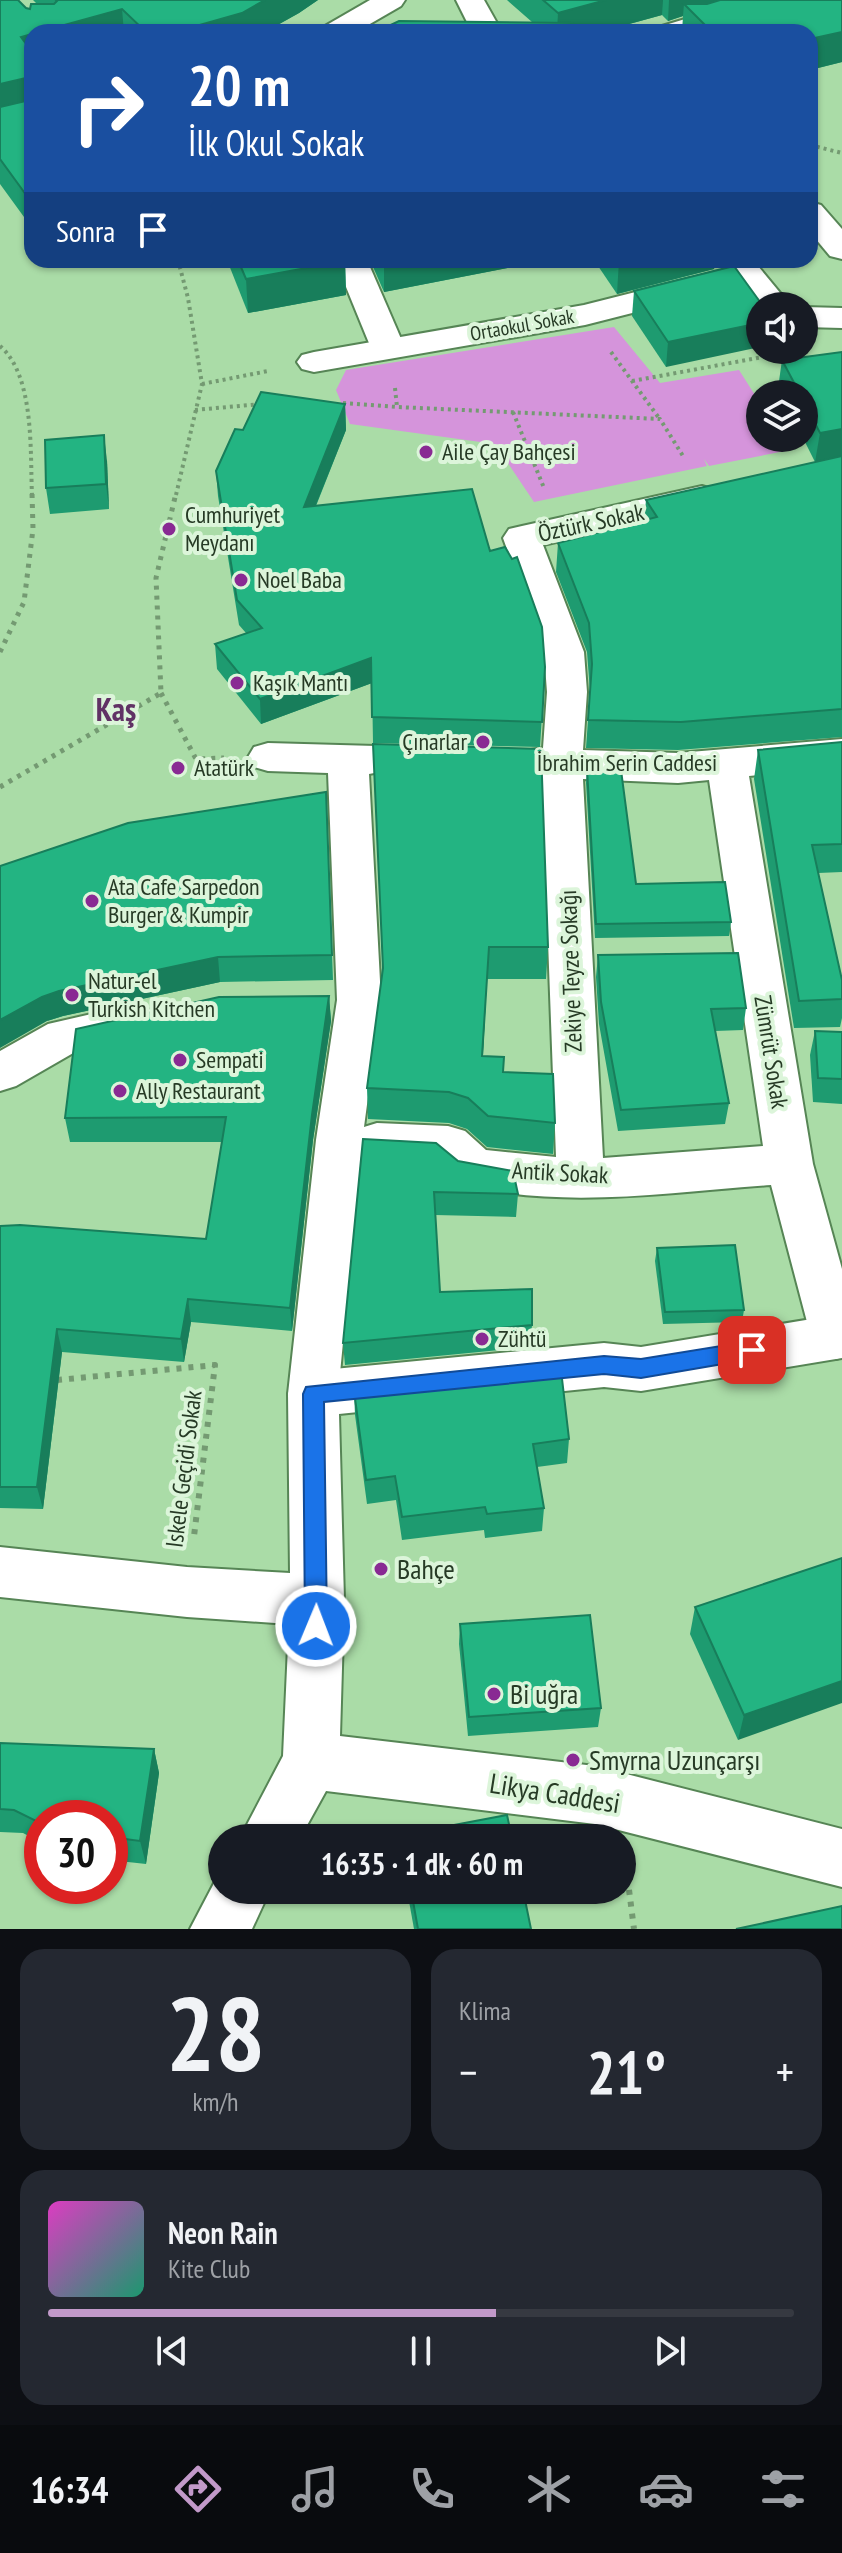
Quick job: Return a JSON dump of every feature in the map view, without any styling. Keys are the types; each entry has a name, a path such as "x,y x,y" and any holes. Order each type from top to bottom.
{"street":[{"path":"349,24 391,0"},
{"path":"470,0 483,24"},
{"path":"699,24 779,0"},
{"path":"818,221 842,249"},
{"path":"354,268 388,348"},
{"path":"732,270 758,292"},
{"name":"Ortaokul Sokak","path":"314,362 585,315 732,270"},
{"path":"818,317 842,318"},
{"name":"Öztürk Sokak","path":"562,763 567,692 564,652 522,538 724,494"},
{"name":"İbrahim Serin Caddesi","path":"501,762 678,768 842,753"},
{"path":"268,757 409,760"},
{"path":"277,1824 311,1761 317,1600 313,1394 339,1140 359,1000 348,759"},
{"name":"Zekiye Teyze Sokağı","path":"562,763 580,1179"},
{"name":"Zümrüt Sokak","path":"727,764 789,1164 839,1336"},
{"path":"709,956 756,955"},
{"path":"571,958 617,957"},
{"path":"313,1001 359,1000"},
{"path":"0,1073 64,1037 178,1012"},
{"name":"Antik Sokak","path":"339,1140 448,1145 475,1168 580,1179 789,1164"},
{"path":"313,1394 604,1365 641,1369 839,1336"},
{"path":"0,1572 187,1592 317,1600"},
{"name":"Likya Caddesi","path":"311,1761 595,1795 842,1858"},
{"path":"220,1929 233,1904"}],"path":[{"path":"818,147 842,153"},
{"path":"180,268 202,384 156,578 161,693 196,759 268,757"},
{"path":"585,315 660,419 724,494"},
{"path":"0,346 7,352 28,401 33,529 24,602 0,652"},
{"path":"388,348 397,407 660,419"},
{"path":"632,381 746,360"},
{"path":"202,384 314,362"},
{"path":"513,412 561,529"},
{"path":"0,787 161,693"},
{"name":"Iskele Geçidi Sokak","path":"57,1380 215,1365 187,1592"}],"shaded area":[{"path":"614,327 660,383 739,370 746,381 746,452 780,452 709,466 704,459 707,466 534,502 495,444 350,424 336,390 346,370"}],"building":[{"path":"0,0 18,0 30,9 31,4 54,4 56,0 265,0 242,13 203,24 138,24 122,9 68,24 24,24 24,36 21,37 24,41 24,78 0,84"},
{"path":"543,0 606,0 558,13"},
{"path":"720,0 842,0 842,32 818,37 818,24 704,24 684,4 707,4"},
{"path":"399,21 574,24 393,24"},
{"path":"24,101 24,192 0,159 0,107"},
{"path":"241,268 306,268 246,279"},
{"path":"735,268 753,292 746,292 746,326 668,342 634,291"},
{"path":"842,352 842,429 820,433 818,380 793,380 784,364 818,364 818,355"},
{"path":"261,392 345,404 304,507 472,489 490,551 505,547 512,559 517,557 542,627 545,667 542,722 372,717 371,658 260,699 215,644 262,628 237,600 216,471 235,429 243,430"},
{"path":"104,435 106,484 46,488 45,440"},
{"path":"842,456 842,709 681,722 588,720 592,664 589,623 558,543 657,517 646,500"},
{"path":"842,742 842,844 812,845 842,980 842,999 799,1001 758,750"},
{"path":"373,744 541,749 548,947 489,947 482,1056 504,1057 503,1072 553,1074 555,1123 488,1116 468,1098 449,1092 367,1088 383,968"},
{"path":"587,769 621,770 636,884 725,882 731,922 596,924"},
{"path":"326,792 332,955 218,957 59,991 0,1020 0,866 128,823"},
{"path":"738,953 746,1008 711,1009 729,1103 621,1110 601,1002 598,955"},
{"path":"329,996 290,1308 188,1299 181,1339 57,1329 37,1487 0,1487 0,1226 206,1239 226,1117 65,1118 76,1029 219,997"},
{"path":"815,1031 842,1032 842,1079 818,1078"},
{"path":"363,1139 436,1143 458,1161 513,1171 518,1194 434,1192 440,1292 532,1289 532,1325 343,1343"},
{"path":"735,1245 744,1310 665,1312 657,1248"},
{"path":"561,1370 569,1439 533,1444 544,1508 487,1514 485,1507 402,1517 395,1476 366,1480 354,1391"},
{"path":"842,1558 842,1681 744,1715 695,1607"},
{"path":"590,1615 601,1708 469,1717 460,1624"},
{"path":"0,1743 154,1749 140,1841 128,1839 128,1800 24,1800 24,1815 14,1810 0,1809"},
{"path":"507,1815 509,1824 459,1824"},
{"path":"414,1904 526,1904 531,1929 418,1929"},
{"path":"842,1906 842,1929 736,1929"}],"place":[{"name":"Aile Çay Bahçesi","path":"426,452"},
{"name":"Cumhuriyet Meydanı","path":"169,529"},
{"name":"Noel Baba","path":"241,580"},
{"name":"Kaşık Mantı","path":"237,683"},
{"name":"Çınarlar","path":"483,742"},
{"name":"Atatürk","path":"178,768"},
{"name":"Ata Cafe Sarpedon Burger & Kumpir","path":"92,901"},
{"name":"Natur-el Turkish Kitchen","path":"72,995"},
{"name":"Sempati","path":"180,1060"},
{"name":"Ally Restaurant","path":"120,1091"},
{"name":"Zühtü","path":"482,1339"},
{"name":"Bahçe","path":"381,1569"},
{"name":"Bi uğra","path":"494,1694"},
{"name":"Smyrna Uzunçarşı","path":"573,1760"}],"district":[{"name":"Kaş","path":"116,710"}],"route":[{"path":"316,1626 313,1394 604,1365 641,1369 752,1350"}]}
